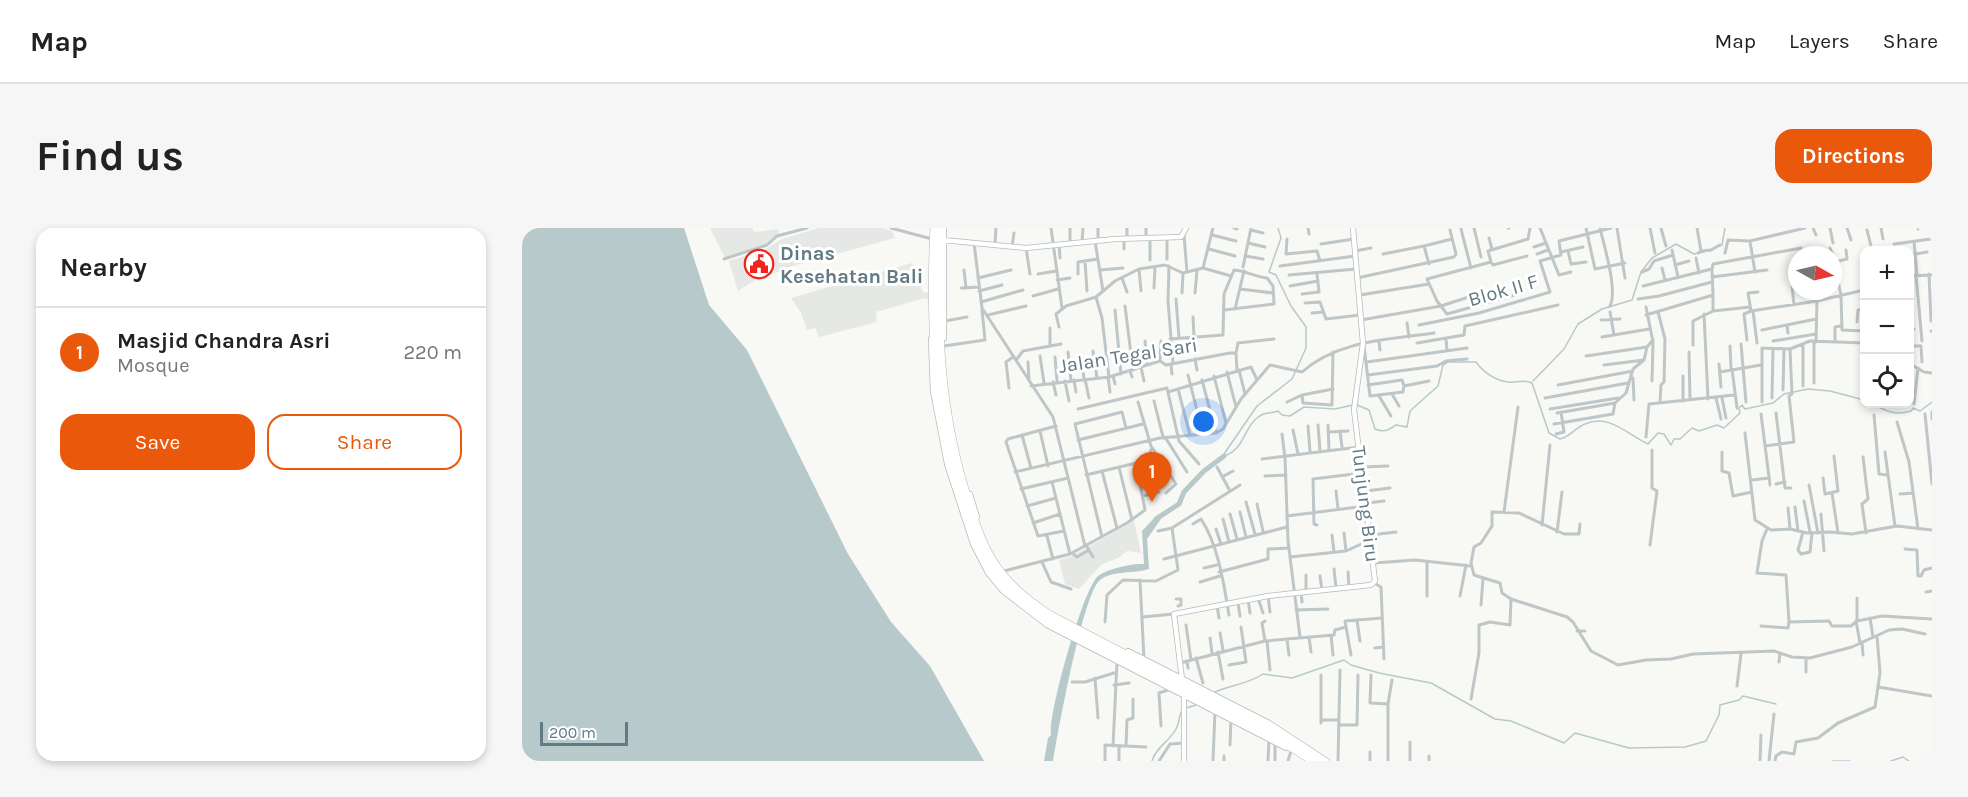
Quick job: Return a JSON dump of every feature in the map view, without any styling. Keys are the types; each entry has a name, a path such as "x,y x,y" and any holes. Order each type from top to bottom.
{"highway":[{"path":"932,228 937,240 942,361 951,441 967,506 982,541 1000,572 1036,605 1069,629"},
{"path":"942,228 937,240 934,378 946,444 984,558 1017,601 1045,620 1181,680 1205,698"},
{"path":"1102,646 1114,658 1205,698 1312,761"},
{"path":"1273,737 1320,761"}],"street":[{"path":"724,259 764,246 777,236 807,228"},
{"path":"891,228 937,240 1026,248 1184,236"},
{"path":"994,245 996,228"},
{"path":"1051,228 1062,308"},
{"path":"1070,243 1071,228"},
{"path":"1082,242 1083,228"},
{"path":"1098,228 1098,259 1103,291"},
{"path":"1124,249 1127,228"},
{"path":"1146,228 1150,260"},
{"path":"1182,293 1186,228"},
{"path":"1203,268 1213,228"},
{"path":"1308,228 1309,234"},
{"name":"Tunjung Biru","path":"1177,611 1293,592 1349,588 1374,583 1368,504 1354,410 1363,345 1353,228"},
{"path":"1474,228 1481,257"},
{"path":"1527,256 1493,265 1488,252 1528,238 1530,228"},
{"path":"1586,228 1594,269 1609,268 1625,263"},
{"path":"1561,252 1558,241 1611,228"},
{"path":"1617,228 1625,263 1625,278"},
{"path":"1650,228 1654,253"},
{"path":"1661,228 1666,246"},
{"path":"1697,228 1699,252 1711,250 1720,244"},
{"path":"1725,253 1728,240 1750,241 1805,228"},
{"path":"1813,228 1816,235"},
{"path":"1830,228 1833,243"},
{"path":"1847,228 1851,240"},
{"path":"1881,228 1883,239"},
{"path":"1234,309 1251,229 1263,233"},
{"path":"1461,229 1471,268"},
{"path":"1542,229 1559,276 1571,272"},
{"path":"1600,229 1609,268 1612,299 1610,306"},
{"path":"1357,278 1454,257 1456,254 1450,230"},
{"path":"1867,230 1871,246"},
{"path":"1012,247 1014,233"},
{"path":"1212,235 1236,241"},
{"path":"1167,238 1167,259"},
{"path":"1489,238 1492,249"},
{"path":"1287,239 1286,254 1317,252 1320,261"},
{"path":"1321,244 1354,239"},
{"path":"1894,244 1931,239"},
{"path":"937,240 943,321 942,361"},
{"path":"1383,254 1464,240"},
{"path":"1750,241 1755,272"},
{"path":"1914,242 1922,341"},
{"path":"944,346 985,340 974,243"},
{"path":"1248,243 1265,247"},
{"path":"1534,247 1546,243"},
{"path":"1059,244 1060,258"},
{"path":"1424,246 1429,264"},
{"path":"1026,248 1030,274"},
{"path":"1280,266 1320,261 1355,254 1371,248"},
{"path":"1552,257 1560,256 1561,252 1583,248"},
{"path":"1209,249 1235,256"},
{"path":"1537,254 1548,250"},
{"path":"1672,250 1678,277"},
{"path":"1842,260 1847,259 1846,250"},
{"path":"1568,251 1571,264 1586,262"},
{"path":"1713,311 1713,264 1788,251"},
{"path":"1915,254 1927,252"},
{"path":"1642,272 1649,269 1653,262 1673,255"},
{"path":"1245,256 1263,259"},
{"name":"Blok II F","path":"1419,325 1479,313 1550,292 1540,261 1552,257"},
{"path":"1696,258 1698,273"},
{"path":"1078,274 1078,263 1098,259"},
{"path":"1085,261 1088,291"},
{"path":"1675,265 1689,261"},
{"path":"1491,262 1429,278 1429,284 1441,306 1450,314 1522,293"},
{"path":"1169,265 1172,374"},
{"path":"1059,327 1056,314 1062,308 1095,297 1139,269 1169,265 1185,272 1203,268 1232,276"},
{"path":"1154,288 1155,267"},
{"path":"1100,270 1123,268"},
{"path":"1662,268 1665,280"},
{"path":"1139,269 1141,291"},
{"path":"1170,339 1223,335 1224,294 1234,270 1243,269 1267,278 1273,286 1274,304 1224,310"},
{"path":"1289,275 1357,269"},
{"path":"1643,286 1712,269"},
{"path":"963,270 966,288"},
{"path":"978,278 1011,270"},
{"path":"1195,293 1197,270"},
{"path":"1638,299 1659,296 1712,279 1767,270"},
{"path":"1038,274 1056,271"},
{"path":"1302,294 1319,292 1317,274"},
{"path":"1914,275 1930,274 1931,321"},
{"path":"1122,278 1127,292"},
{"path":"1057,280 1070,279"},
{"path":"1290,286 1318,281"},
{"path":"1358,296 1429,284"},
{"path":"961,288 979,289 1002,285"},
{"path":"1033,296 1058,289"},
{"path":"1240,289 1273,293"},
{"path":"981,302 1023,290"},
{"path":"1842,295 1860,291"},
{"path":"1740,294 1758,292"},
{"path":"1305,303 1320,302 1326,319 1360,318 1441,306 1481,293"},
{"path":"1748,293 1757,343"},
{"path":"1646,315 1713,295"},
{"path":"1095,297 1102,318 1110,392"},
{"path":"1176,299 1179,338"},
{"path":"1793,300 1794,305"},
{"path":"1693,345 1692,323 1704,314 1713,311 1751,310 1821,300"},
{"path":"1841,300 1840,326 1845,332 1860,331"},
{"path":"1814,383 1817,301"},
{"path":"1417,343 1464,335 1465,326 1558,305"},
{"path":"983,320 1026,306"},
{"path":"1125,306 1128,340 1132,343 1132,377"},
{"path":"1646,307 1653,340 1652,381"},
{"path":"982,308 1055,424 1086,545 1093,557"},
{"path":"1115,310 1121,374"},
{"path":"1747,340 1744,313 1751,310"},
{"path":"1857,322 1857,311 1860,311"},
{"path":"1312,313 1323,312"},
{"path":"1610,312 1614,335"},
{"path":"1658,312 1665,339 1665,382 1660,385 1660,402"},
{"path":"1704,314 1708,399"},
{"path":"943,321 967,317"},
{"path":"1193,317 1194,338"},
{"path":"1601,320 1620,319"},
{"path":"1762,330 1816,319"},
{"path":"1407,323 1409,337"},
{"path":"1787,325 1788,333"},
{"path":"1835,340 1835,327 1840,326"},
{"path":"1050,328 1050,346"},
{"path":"1602,337 1649,329"},
{"path":"1015,472 1164,437 1216,433 1269,365 1302,372 1320,357 1333,351 1378,341 1434,333"},
{"path":"1773,340 1816,334"},
{"path":"1187,338 1189,352"},
{"path":"1245,394 1238,370 1236,353 1238,343 1274,339"},
{"path":"1446,339 1447,351"},
{"path":"1558,385 1633,371 1644,360 1647,347 1653,340"},
{"path":"1145,341 1147,365"},
{"path":"1160,361 1161,341"},
{"path":"1378,341 1380,350"},
{"path":"1762,402 1761,349 1784,350 1815,342 1860,343"},
{"path":"1009,388 1006,362 1014,359 1023,351 1061,344"},
{"path":"1741,344 1746,402"},
{"path":"1363,345 1367,362 1368,385 1370,396 1404,392 1402,380 1368,385"},
{"path":"1803,345 1803,386"},
{"path":"1730,346 1737,408"},
{"path":"1914,346 1922,346 1922,362"},
{"path":"1586,356 1647,347"},
{"path":"1367,362 1467,348"},
{"path":"1772,398 1773,348"},
{"path":"1765,446 1794,442 1789,396 1791,349"},
{"path":"1783,390 1784,350"},
{"path":"1093,351 1097,378"},
{"path":"1302,395 1303,403 1331,405 1333,351"},
{"path":"1068,352 1076,392"},
{"path":"1689,352 1690,400"},
{"name":"Jalan Tegal Sari","path":"1030,384 1110,377 1160,361 1165,365 1236,353"},
{"path":"1041,356 1044,383"},
{"path":"1081,356 1089,398"},
{"path":"1055,357 1056,395"},
{"path":"1196,359 1197,370"},
{"path":"1368,375 1437,366 1446,361 1467,359"},
{"path":"1604,364 1644,360"},
{"path":"1028,362 1030,384"},
{"path":"1719,364 1720,387"},
{"path":"1720,372 1761,365"},
{"path":"1914,366 1932,374"},
{"path":"1168,392 1227,372 1252,367 1257,380"},
{"path":"1141,368 1144,381"},
{"path":"1914,404 1918,368"},
{"path":"1633,371 1634,400"},
{"path":"1227,372 1236,407"},
{"path":"1188,375 1203,434"},
{"path":"1214,376 1226,423"},
{"path":"1554,424 1612,414 1615,403 1626,393 1628,383 1633,376"},
{"path":"1683,376 1683,401"},
{"path":"1110,377 1115,384"},
{"path":"1202,380 1216,433"},
{"path":"1065,381 1069,401"},
{"path":"1404,386 1429,381"},
{"path":"1545,398 1628,383"},
{"path":"1078,409 1166,388 1177,437 1199,464"},
{"path":"1178,389 1190,435"},
{"path":"1287,402 1302,395 1333,389"},
{"path":"1392,394 1399,406"},
{"path":"1646,437 1647,405 1734,395"},
{"path":"1379,396 1391,416"},
{"path":"1550,409 1620,398"},
{"path":"1716,398 1721,420"},
{"path":"1722,398 1726,418"},
{"path":"1154,400 1164,437 1187,472"},
{"path":"1086,475 1151,459 1149,441 1138,402"},
{"path":"1556,434 1564,432 1559,413 1615,403"},
{"path":"1504,512 1518,407"},
{"path":"1102,537 1082,458 1076,423 1122,412 1126,428"},
{"path":"1932,412 1932,419"},
{"path":"1776,413 1785,489 1791,488"},
{"path":"1761,414 1770,485"},
{"path":"1925,414 1932,484"},
{"path":"1874,415 1879,474 1888,475"},
{"path":"1897,422 1909,462 1918,529"},
{"path":"1055,424 1040,431 1006,440 1038,536 1064,531"},
{"path":"1078,440 1143,424"},
{"path":"1318,425 1320,451"},
{"path":"1328,425 1329,450"},
{"path":"1308,426 1310,452"},
{"path":"1293,430 1298,455"},
{"path":"1040,431 1048,466"},
{"path":"1340,431 1342,448"},
{"path":"1328,432 1348,431"},
{"path":"1745,433 1755,520 1767,529 1818,533 1866,533 1895,526 1932,530"},
{"path":"1282,434 1287,527 1300,637"},
{"path":"1022,435 1031,469"},
{"path":"1542,525 1550,445"},
{"path":"1150,446 1176,484 1166,493"},
{"path":"1262,459 1285,458 1310,452 1359,447"},
{"path":"1650,545 1658,491 1652,488 1652,450"},
{"path":"1927,452 1932,451"},
{"path":"1722,452 1722,471 1729,473 1733,495 1752,492"},
{"path":"1885,452 1895,526"},
{"path":"1823,478 1825,494 1839,490 1834,456"},
{"path":"1863,457 1868,499 1862,504 1866,533"},
{"path":"1004,571 1071,554 1132,520 1145,510 1136,463"},
{"path":"1363,467 1389,466"},
{"path":"1119,467 1132,520"},
{"path":"1217,467 1230,491"},
{"path":"1102,471 1117,528"},
{"path":"1222,477 1233,471"},
{"path":"1317,525 1314,513 1313,479 1364,473"},
{"path":"1265,476 1286,475"},
{"path":"1139,480 1151,476"},
{"path":"1021,489 1068,478"},
{"path":"1752,480 1769,478"},
{"path":"1052,482 1071,554 1077,558 1089,550"},
{"path":"1776,484 1785,482"},
{"path":"1158,531 1172,528 1240,485"},
{"path":"1809,485 1818,533"},
{"path":"1366,490 1390,488"},
{"path":"1336,491 1338,510"},
{"path":"1143,496 1159,492"},
{"path":"1557,532 1562,492"},
{"path":"1832,492 1838,533"},
{"path":"1900,494 1913,493"},
{"path":"1027,506 1056,498"},
{"path":"1287,516 1338,510 1384,501"},
{"path":"1803,532 1799,546 1801,554 1810,552 1811,532 1804,501"},
{"path":"1246,502 1255,534"},
{"path":"1257,504 1263,531"},
{"path":"967,506 989,549 1004,571 1069,629"},
{"path":"1788,507 1790,529"},
{"path":"1795,507 1798,531"},
{"path":"1240,512 1246,537"},
{"path":"1580,525 1579,534 1557,532 1522,514 1490,513 1492,526 1481,543 1474,546 1472,566 1474,575 1500,583 1502,593 1511,599 1566,617 1573,622 1576,631 1591,651 1618,665 1693,654 1780,653 1806,658 1861,643 1894,629 1925,634"},
{"path":"1821,513 1824,551"},
{"path":"1033,523 1060,514"},
{"path":"1230,514 1237,539"},
{"path":"1223,519 1229,542"},
{"path":"1193,524 1202,520 1220,574 1229,615"},
{"path":"1164,559 1263,531 1287,527"},
{"path":"1105,622 1108,594 1123,580 1156,580 1177,571 1172,528"},
{"path":"1216,529 1221,544"},
{"path":"1761,626 1788,628 1789,622 1786,575 1757,573 1762,541 1767,529"},
{"path":"1290,556 1346,551 1371,537 1396,532"},
{"path":"1344,533 1346,551"},
{"path":"1047,536 1053,559"},
{"path":"1332,536 1334,552"},
{"path":"1200,582 1268,559 1268,549 1289,548"},
{"path":"1905,549 1917,550 1918,576 1921,576 1924,570 1932,568"},
{"path":"1374,563 1427,561 1472,566"},
{"path":"1427,561 1427,596"},
{"path":"1042,562 1051,582 1071,589"},
{"path":"1204,568 1217,565"},
{"path":"1460,596 1466,565"},
{"path":"1334,569 1336,589"},
{"path":"1348,572 1349,588"},
{"path":"1302,602 1306,575"},
{"path":"1320,576 1322,590"},
{"path":"1481,605 1483,579"},
{"path":"1140,580 1144,659"},
{"path":"1374,583 1381,587 1384,659"},
{"path":"1926,592 1932,591"},
{"path":"1268,596 1270,612"},
{"path":"1258,598 1263,613"},
{"path":"1857,598 1857,621 1863,655"},
{"path":"1248,599 1250,613"},
{"path":"1471,699 1479,654 1480,623 1510,625 1511,599"},
{"path":"1238,601 1240,616"},
{"path":"1217,605 1219,618"},
{"path":"1296,610 1328,609"},
{"path":"1142,617 1177,611 1181,680"},
{"path":"1789,622 1829,620 1831,626 1851,626 1857,621 1882,616 1932,619"},
{"path":"1351,655 1346,621 1382,618"},
{"path":"1773,761 1782,752 1794,753 1796,742 1814,739 1838,723 1873,708 1880,670 1875,636 1869,618"},
{"path":"1358,620 1360,641"},
{"path":"1265,621 1262,622 1270,670"},
{"path":"1186,625 1194,659 1203,683"},
{"path":"1229,665 1246,662 1241,627"},
{"path":"1180,663 1223,650 1266,641 1331,635 1335,634 1335,630 1346,627"},
{"path":"1576,631 1585,631"},
{"path":"1220,633 1223,650"},
{"path":"1331,635 1334,656"},
{"path":"1083,636 1144,659 1181,680"},
{"path":"1083,636 1114,658 1184,695 1205,698 1269,723 1327,761"},
{"path":"1309,637 1311,652"},
{"path":"1210,638 1212,653"},
{"path":"1287,639 1289,655"},
{"path":"1375,648 1383,647"},
{"path":"1218,652 1223,679"},
{"path":"1779,662 1780,653"},
{"path":"1737,686 1741,654"},
{"path":"1113,746 1114,658"},
{"path":"1806,658 1806,672"},
{"path":"1186,661 1188,668"},
{"path":"1338,761 1340,670"},
{"path":"1072,682 1085,682 1114,673"},
{"path":"1321,675 1321,722 1357,725 1358,675"},
{"path":"1371,675 1370,703 1388,704"},
{"path":"1095,678 1098,718"},
{"path":"1388,761 1388,704 1392,680"},
{"path":"1114,685 1129,683"},
{"path":"1878,687 1932,696"},
{"path":"1161,726 1159,693 1172,689"},
{"path":"1184,695 1184,761"},
{"path":"1205,698 1215,711 1273,737 1306,761"},
{"path":"1126,746 1127,720 1133,718 1133,699"},
{"path":"1213,761 1215,711"},
{"path":"1773,761 1774,714"},
{"path":"1230,745 1231,719"},
{"path":"1760,761 1761,735"},
{"path":"1268,761 1273,737"},
{"path":"1273,737 1275,761"},
{"path":"1814,739 1815,744"},
{"path":"1410,742 1410,761"},
{"path":"1159,761 1170,744 1184,743"},
{"path":"1105,761 1105,746 1146,747"},
{"path":"1119,747 1119,761"},
{"path":"1288,761 1291,751"},
{"path":"1370,752 1370,761"},
{"path":"1429,756 1430,761"}],"shaded area":[{"path":"522,228 684,228 709,305 747,350 848,554 891,622 930,666 984,761 522,761"},
{"path":"710,228 752,228 754,232 778,229 779,235 768,244 725,258"},
{"path":"819,228 882,228 892,231 895,238 789,267 768,276 766,273 738,291 729,261 768,248 782,239"},
{"path":"912,263 923,293 929,292 929,300 925,298 876,312 877,322 819,337 815,328 807,330 801,313 791,298"},
{"path":"1158,514 1161,519 1147,539 1149,569 1105,577 1093,590 1072,664 1053,761 1044,761 1048,738 1051,735 1060,680 1083,605 1097,577 1101,574 1112,569 1144,564 1142,531"},
{"path":"1134,521 1141,553 1127,551 1118,558 1102,564 1079,589 1065,584 1059,560 1072,556"}],"waterway":[{"path":"1224,454 1257,406 1292,379 1306,348 1306,327 1291,306 1276,275 1269,272 1281,238 1278,228"},
{"path":"1722,245 1725,228"},
{"path":"1533,381 1564,349 1578,324 1602,309 1632,300 1641,272 1652,258 1676,244 1694,254 1704,252"},
{"path":"1357,405 1369,410 1375,429 1381,431 1396,425 1407,427 1410,411 1438,386 1443,365 1448,362 1476,362 1499,380 1532,383 1549,433 1560,439 1585,424 1602,421 1618,426 1648,444 1658,433 1664,434 1671,445 1674,439 1680,439 1692,428 1699,431 1717,425 1724,428 1740,413 1739,408 1742,405 1745,409 1773,403 1784,394 1808,389 1830,391 1860,399"},
{"path":"1913,408 1920,411 1932,402"},
{"path":"1224,456 1236,449 1252,423 1262,414 1278,411 1282,415 1290,416 1304,407 1335,409 1353,405"},
{"path":"1881,408 1895,413 1911,411 1913,408"},
{"path":"1156,519 1179,504 1184,492 1204,471 1224,456"},
{"path":"1215,692 1263,674 1292,678 1344,660 1351,665 1379,673 1431,683 1495,719 1511,721 1564,743 1575,733 1629,748 1685,747 1706,741 1719,715 1720,705 1739,700 1743,696 1776,704"},
{"path":"1186,708 1196,705"},
{"path":"1152,761 1156,752 1176,729 1182,710"},
{"path":"1891,761 1903,757 1909,761"},
{"path":"1833,761 1850,761"}],"place":[{"name":"Dinas Kesehatan Bali","path":"759,264"},
{"name":"Masjid Chandra Asri","path":"1152,502"}]}
